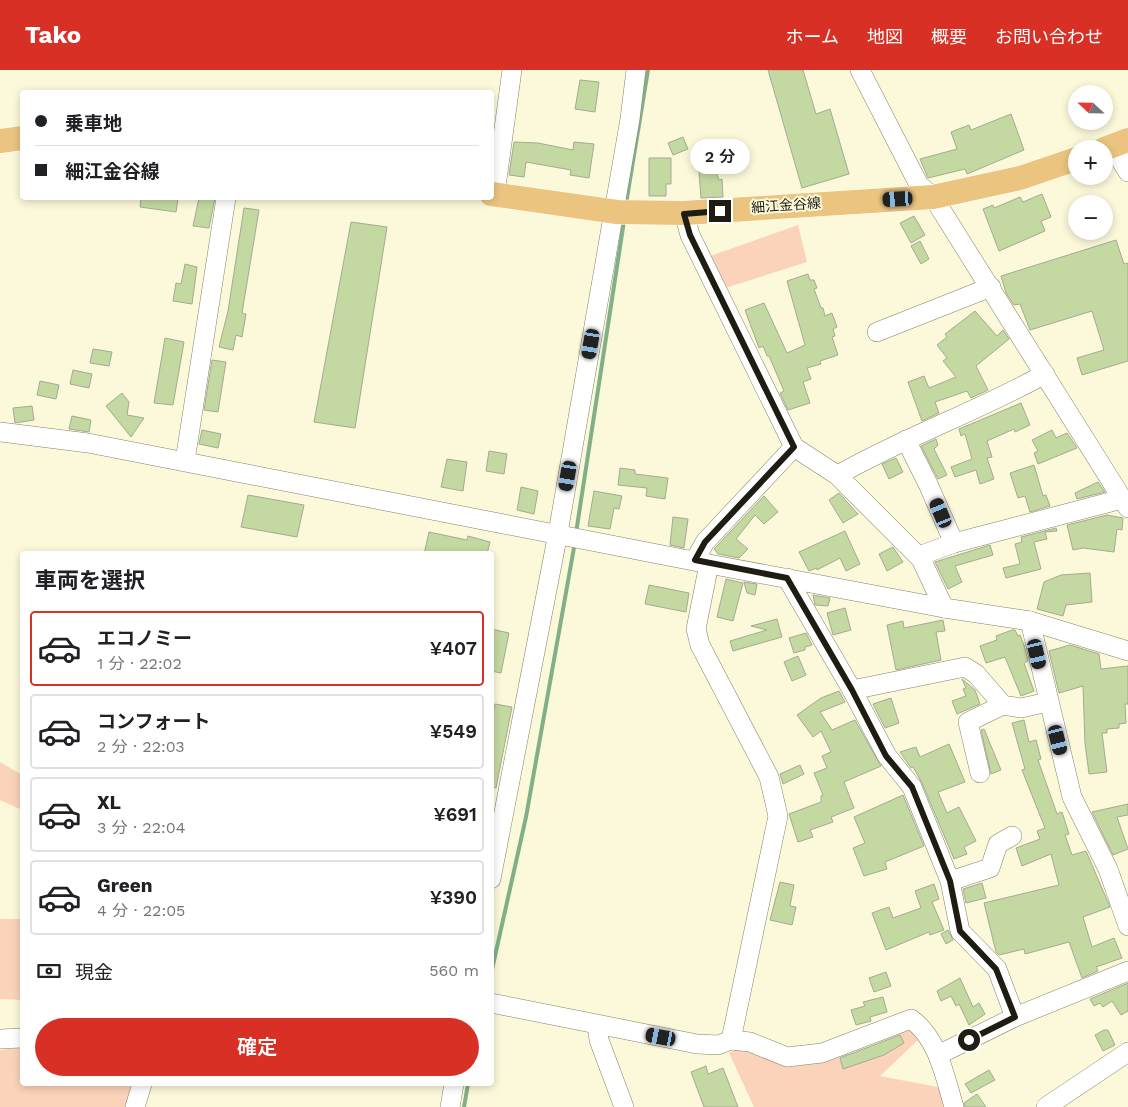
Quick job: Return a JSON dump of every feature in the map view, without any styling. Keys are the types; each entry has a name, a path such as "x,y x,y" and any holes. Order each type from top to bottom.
{"main road":[{"path":"0,141 20,138"},
{"name":"細江金谷線","path":"494,194 623,213 684,214 810,203 933,197 1020,178 1068,162"}],"street":[{"path":"494,187 512,70"},
{"path":"494,845 496,823 570,535 623,213 636,70"},
{"path":"860,70 919,185 933,197 1125,504 954,542 919,556"},
{"path":"1115,145 1128,172"},
{"path":"185,461 226,200"},
{"path":"684,214 690,235 794,447 838,476 919,556 944,608"},
{"path":"877,332 991,287"},
{"path":"838,476 906,440 1003,397 1045,374"},
{"path":"0,432 88,443 944,608 1030,621 1128,652"},
{"path":"906,440 954,542"},
{"path":"731,1040 778,816 769,777 700,645 696,629 702,562 705,542 794,447"},
{"path":"787,578 852,690 886,756 912,787 950,881 960,931 996,969 1015,1017"},
{"path":"1030,621 1072,797 1108,869 1128,926"},
{"path":"852,690 965,668 976,674 1003,705"},
{"path":"980,773 968,722 1003,705 1021,708 1048,702"},
{"path":"950,881 990,868 998,844 1012,836"},
{"path":"938,1055 1015,1017 1128,971"},
{"path":"494,1003 697,1044 718,1045 731,1040 750,1042 786,1057 822,1053 911,1019 918,1024 938,1055 954,1107"},
{"path":"597,1025 599,1040 624,1107"},
{"path":"0,1039 20,1038"},
{"path":"1046,1107 1128,1052"},
{"path":"135,1107 141,1086"},
{"path":"450,1107 454,1086"}],"shaded area":[{"path":"798,225 807,262 722,289 705,258"},
{"path":"0,762 20,774 20,809 0,800"},
{"path":"0,919 20,919 20,1000 0,999"},
{"path":"918,1025 918,1040 880,1076 943,1088 945,1107 754,1107 729,1053 750,1042 805,1055 858,1054"},
{"path":"20,1047 20,1086 132,1086 126,1107 0,1107 0,1050"}],"building":[{"path":"768,70 803,70 816,114 830,109 849,174 802,188"},
{"path":"580,80 599,82 595,112 575,109"},
{"path":"1011,114 1024,150 967,174 965,169 928,178 920,159 957,149 951,132 969,125 971,130"},
{"path":"683,137 688,149 673,155 668,143"},
{"path":"514,142 538,143 573,150 574,142 594,144 589,178 570,175 571,170 526,162 524,177 509,175"},
{"path":"708,146 719,180 722,179 723,197 701,198 699,172 693,151"},
{"path":"649,158 671,158 671,184 666,184 666,196 649,196"},
{"path":"1042,194 1051,217 1041,221 1045,231 999,251 983,209 993,205 994,208 1020,197 1023,202"},
{"path":"141,200 178,200 176,212 140,207"},
{"path":"199,200 215,200 209,228 193,226"},
{"path":"244,208 259,210 242,313 246,314 242,337 236,335 233,350 219,347 228,311"},
{"path":"914,216 925,235 911,243 900,223"},
{"path":"351,222 387,227 355,428 314,422"},
{"path":"1116,240 1124,264 1128,263 1128,361 1082,375 1077,358 1104,350 1092,311 1030,330 1020,304 1014,305 1006,293 1001,276"},
{"path":"920,241 929,259 921,264 911,246"},
{"path":"185,264 197,267 192,304 173,301 176,283 181,284"},
{"path":"808,274 810,280 814,280 817,288 814,289 825,316 832,313 837,327 833,329 835,336 832,337 838,355 820,361 821,364 807,368 811,379 803,382 810,403 788,410 780,393 784,391 769,356 767,356 763,346 759,348 745,310 764,303 787,353 805,345 787,281"},
{"path":"975,311 997,336 1003,330 1009,339 976,366 988,390 971,398 967,391 935,402 939,413 922,421 908,382 924,376 929,388 956,377 943,361 947,358 937,345 947,337 945,334"},
{"path":"165,338 184,342 173,405 154,403"},
{"path":"93,349 112,352 109,366 90,363"},
{"path":"212,360 226,362 218,412 204,410"},
{"path":"73,370 92,374 89,388 70,384"},
{"path":"40,381 59,385 56,399 37,395"},
{"path":"122,393 129,402 127,415 144,418 131,437 106,406"},
{"path":"1021,403 1030,425 1015,432 1014,429 987,441 992,457 987,458 994,479 980,484 976,470 955,477 951,467 972,459 965,434 961,436 959,429"},
{"path":"32,406 34,420 15,423 13,408"},
{"path":"72,416 91,420 89,432 69,429"},
{"path":"202,430 221,434 218,448 199,444"},
{"path":"1052,430 1056,438 1067,433 1077,448 1038,464 1034,453 1038,451 1032,440"},
{"path":"936,439 938,445 934,449 947,475 938,479 921,446"},
{"path":"489,451 507,454 504,474 486,471"},
{"path":"896,458 903,472 889,479 882,464"},
{"path":"447,459 467,462 463,491 441,487"},
{"path":"1034,465 1043,496 1046,495 1050,506 1030,512 1025,496 1018,498 1010,473"},
{"path":"620,468 635,470 635,474 668,478 665,499 646,496 647,488 618,485"},
{"path":"1098,482 1105,492 1077,499 1075,493"},
{"path":"521,487 538,491 534,514 517,510"},
{"path":"594,491 622,496 619,509 614,508 610,529 588,526"},
{"path":"839,493 858,514 843,523 829,500"},
{"path":"248,495 304,505 297,537 241,527"},
{"path":"764,496 778,512 764,524 755,515 736,539 748,549 739,558 718,554 714,549"},
{"path":"1107,515 1123,518 1122,530 1117,529 1114,552 1083,548 1073,550 1067,525"},
{"path":"673,517 688,519 684,548 670,545"},
{"path":"1056,528 1057,531 1045,532 1047,539 1034,542 1041,569 1006,578 1003,568 1020,564 1015,544 1022,542 1021,537"},
{"path":"845,531 860,564 846,571 840,558 817,570 817,568 809,571 799,552"},
{"path":"429,532 467,540 468,536 490,542 488,551 425,551"},
{"path":"990,545 993,555 955,566 962,582 948,589 935,562"},
{"path":"893,547 903,562 887,571 879,554"},
{"path":"1090,573 1092,602 1066,605 1063,616 1037,609 1044,582 1061,575"},
{"path":"726,579 743,583 733,621 717,617"},
{"path":"744,582 757,584 755,595 747,593"},
{"path":"649,585 689,593 686,612 645,604"},
{"path":"813,595 830,598 828,606 815,605"},
{"path":"845,608 851,630 833,635 827,613"},
{"path":"777,619 782,637 733,651 730,641 767,630 751,626"},
{"path":"943,620 945,631 936,632 941,660 896,670 887,625 903,621 904,628"},
{"path":"494,630 509,633 501,673 494,672"},
{"path":"1015,630 1018,636 1020,635 1024,645 1028,661 1024,663 1034,691 1021,696 1005,657 986,663 980,646 997,640 996,636"},
{"path":"806,633 812,645 805,647 805,650 794,653 789,638"},
{"path":"1070,645 1099,654 1101,669 1128,666 1128,704 1125,704 1126,723 1119,724 1119,728 1107,729 1107,733 1102,733 1107,772 1089,774 1085,743 1083,686 1059,693 1049,651"},
{"path":"798,656 806,675 792,681 784,662"},
{"path":"962,679 975,690 980,704 957,714 952,701 966,696 963,689 966,688"},
{"path":"839,691 845,702 820,712 832,730 855,720 881,766 844,782 854,808 831,817 833,822 810,830 813,837 798,842 789,814 821,802 821,796 823,795 814,773 827,768 822,756 831,752 821,731 813,737 797,715 821,698"},
{"path":"891,698 899,723 885,728 873,704"},
{"path":"495,704 512,707 496,788 494,788"},
{"path":"1024,720 1029,742 1036,740 1041,759 1038,760 1057,814 1062,812 1069,834 1065,835 1072,855 1086,851 1110,907 1083,917 1092,947 1114,938 1122,958 1096,967 1098,971 1082,978 1069,942 1025,954 1024,949 999,955 996,952 984,903 1059,885 1051,854 1022,866 1016,848 1040,839 1037,831 1045,828 1022,770 1025,769 1012,723"},
{"path":"984,729 1001,770 991,774 981,730"},
{"path":"949,744 965,782 938,792 947,813 959,807 976,841 964,847 967,854 954,859 922,783 913,767 911,768 900,752 916,747 920,757"},
{"path":"800,765 804,774 783,784 780,774"},
{"path":"903,795 924,846 885,862 887,869 864,876 853,848 865,843 854,817"},
{"path":"1128,804 1128,815 1117,817 1128,849 1113,855 1092,812"},
{"path":"780,882 794,885 790,906 796,907 792,925 770,920"},
{"path":"982,883 986,898 966,903 963,889"},
{"path":"934,884 939,899 932,902 944,930 930,935 929,932 886,950 872,913 889,907 893,918 921,908 915,891"},
{"path":"948,930 953,940 946,944 941,934"},
{"path":"886,972 891,986 874,992 869,978"},
{"path":"960,978 973,1007 979,1003 985,1014 969,1025 959,1004 956,1006 951,996 941,1001 937,991"},
{"path":"1128,983 1128,1011 1121,1015 1112,1001 1103,1007 1100,1003 1094,1006 1090,999"},
{"path":"883,997 887,1012 870,1017 871,1021 856,1025 851,1010 865,1006 863,1002"},
{"path":"1108,1030 1115,1045 1103,1051 1095,1035"},
{"path":"900,1035 904,1043 884,1055 843,1069 840,1058"},
{"path":"706,1066 708,1074 723,1068 738,1107 704,1107 691,1072"},
{"path":"989,1070 995,1080 971,1093 965,1084"},
{"path":"977,1094 986,1107 965,1107 964,1103"}],"waterway":[{"path":"626,204 648,70"},
{"path":"576,533 624,221"},
{"path":"494,961 526,817 575,542"},
{"path":"464,1107 468,1086"}],"route":[{"path":"720,211 684,214 690,235 794,447 705,542 695,560 787,578 852,690 886,756 912,787 950,881 960,931 996,969 1015,1017 969,1040"}]}
